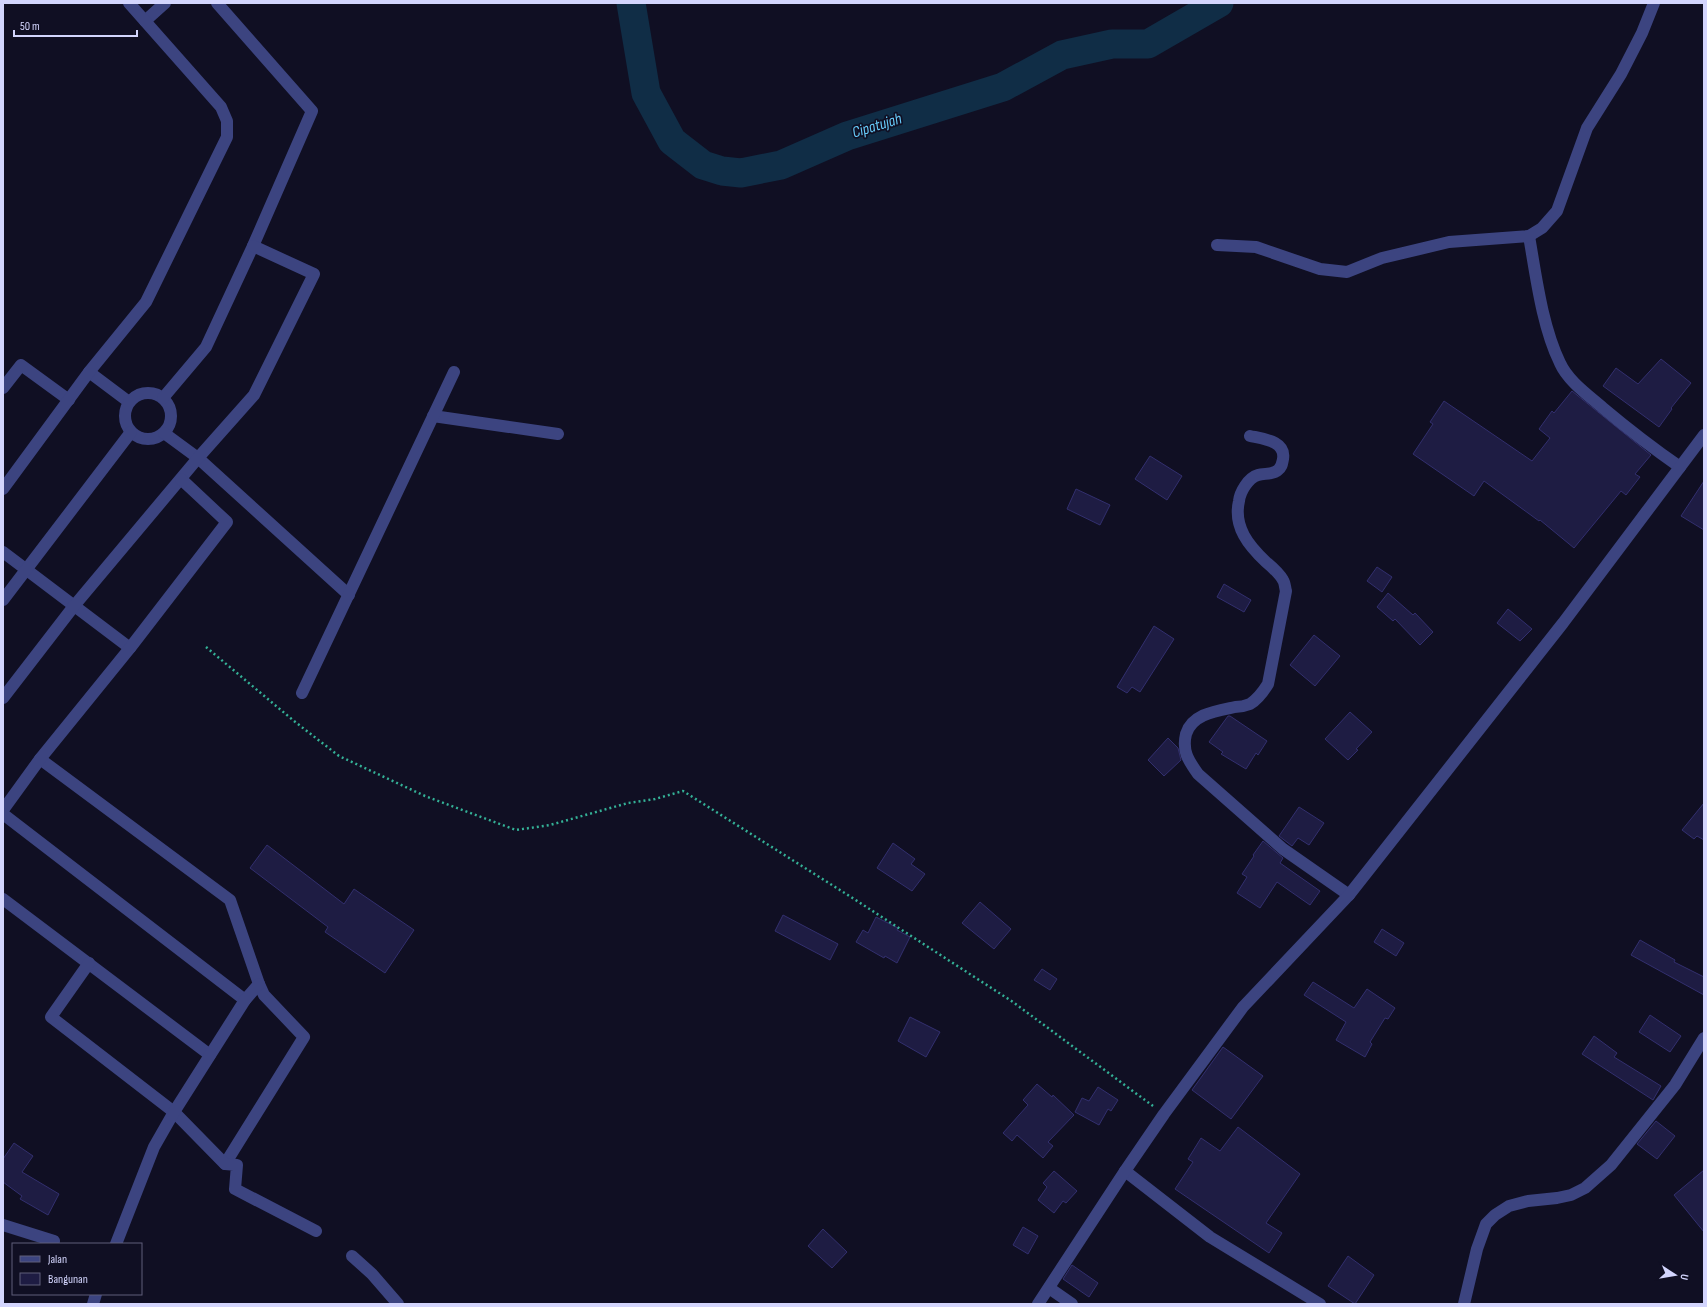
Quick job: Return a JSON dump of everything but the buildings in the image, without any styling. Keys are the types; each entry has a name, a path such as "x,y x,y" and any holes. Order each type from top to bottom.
{"street":[{"path":"3,489 89,372 146,302 227,137 227,121 221,107 129,3"},
{"path":"145,21 165,3"},
{"path":"163,398 206,347 253,246 312,111 217,3"},
{"path":"1218,245 1256,247 1320,270 1347,272 1382,258 1449,242 1529,236 1542,228 1557,211 1587,128 1622,74 1642,33 1654,3"},
{"path":"1529,236 1542,307 1560,363 1569,377 1589,396 1644,442 1680,467"},
{"path":"3,698 74,606 198,458 254,395 314,274 253,246"},
{"path":"3,388 21,365 69,400"},
{"path":"89,372 129,402"},
{"path":"302,693 454,372"},
{"path":"145,392 152,392 163,398 169,406 171,413 171,420 164,433 151,439 137,436 131,432 124,419 125,411 129,402 138,394 145,392"},
{"path":"433,416 558,434"},
{"path":"3,600 131,432"},
{"path":"164,433 198,458 348,595"},
{"path":"1038,1304 1164,1114 1244,1007 1349,895 1563,623 1704,435"},
{"path":"1250,436 1279,445 1284,457 1282,465 1275,473 1257,475 1250,480 1239,500 1238,513 1238,523 1242,534 1252,548 1275,570 1283,580 1286,592 1268,684 1262,694 1248,705 1200,716 1189,726 1184,744 1188,760 1198,774 1283,850 1349,895"},
{"path":"3,810 40,759 130,648 227,522 181,478"},
{"path":"3,552 28,569 130,648"},
{"path":"40,759 230,900 264,995 304,1038 225,1164"},
{"path":"3,814 246,1000"},
{"path":"3,899 210,1055"},
{"path":"88,963 51,1017 174,1112 225,1164 237,1165 235,1189 316,1231"},
{"path":"116,1243 154,1147 210,1055 246,1000 259,984"},
{"path":"1464,1304 1477,1249 1486,1224 1495,1214 1509,1206 1528,1201 1571,1195 1585,1188 1611,1165 1675,1085 1704,1038"},
{"path":"1125,1171 1210,1237 1320,1304"},
{"path":"3,1225 54,1241"},
{"path":"352,1256 372,1274 398,1304"},
{"path":"1049,1288 1072,1304"}],"path":[{"path":"206,647 294,721 339,756 425,796 516,830 550,825 628,803 655,799 683,791 1013,1002 1164,1114"}],"waterway":[{"name":"Cipatujah","path":"631,3 646,93 672,141 703,165 722,171 741,173 781,165 847,136 1003,87 1062,55 1112,44 1148,44 1219,3"}]}
